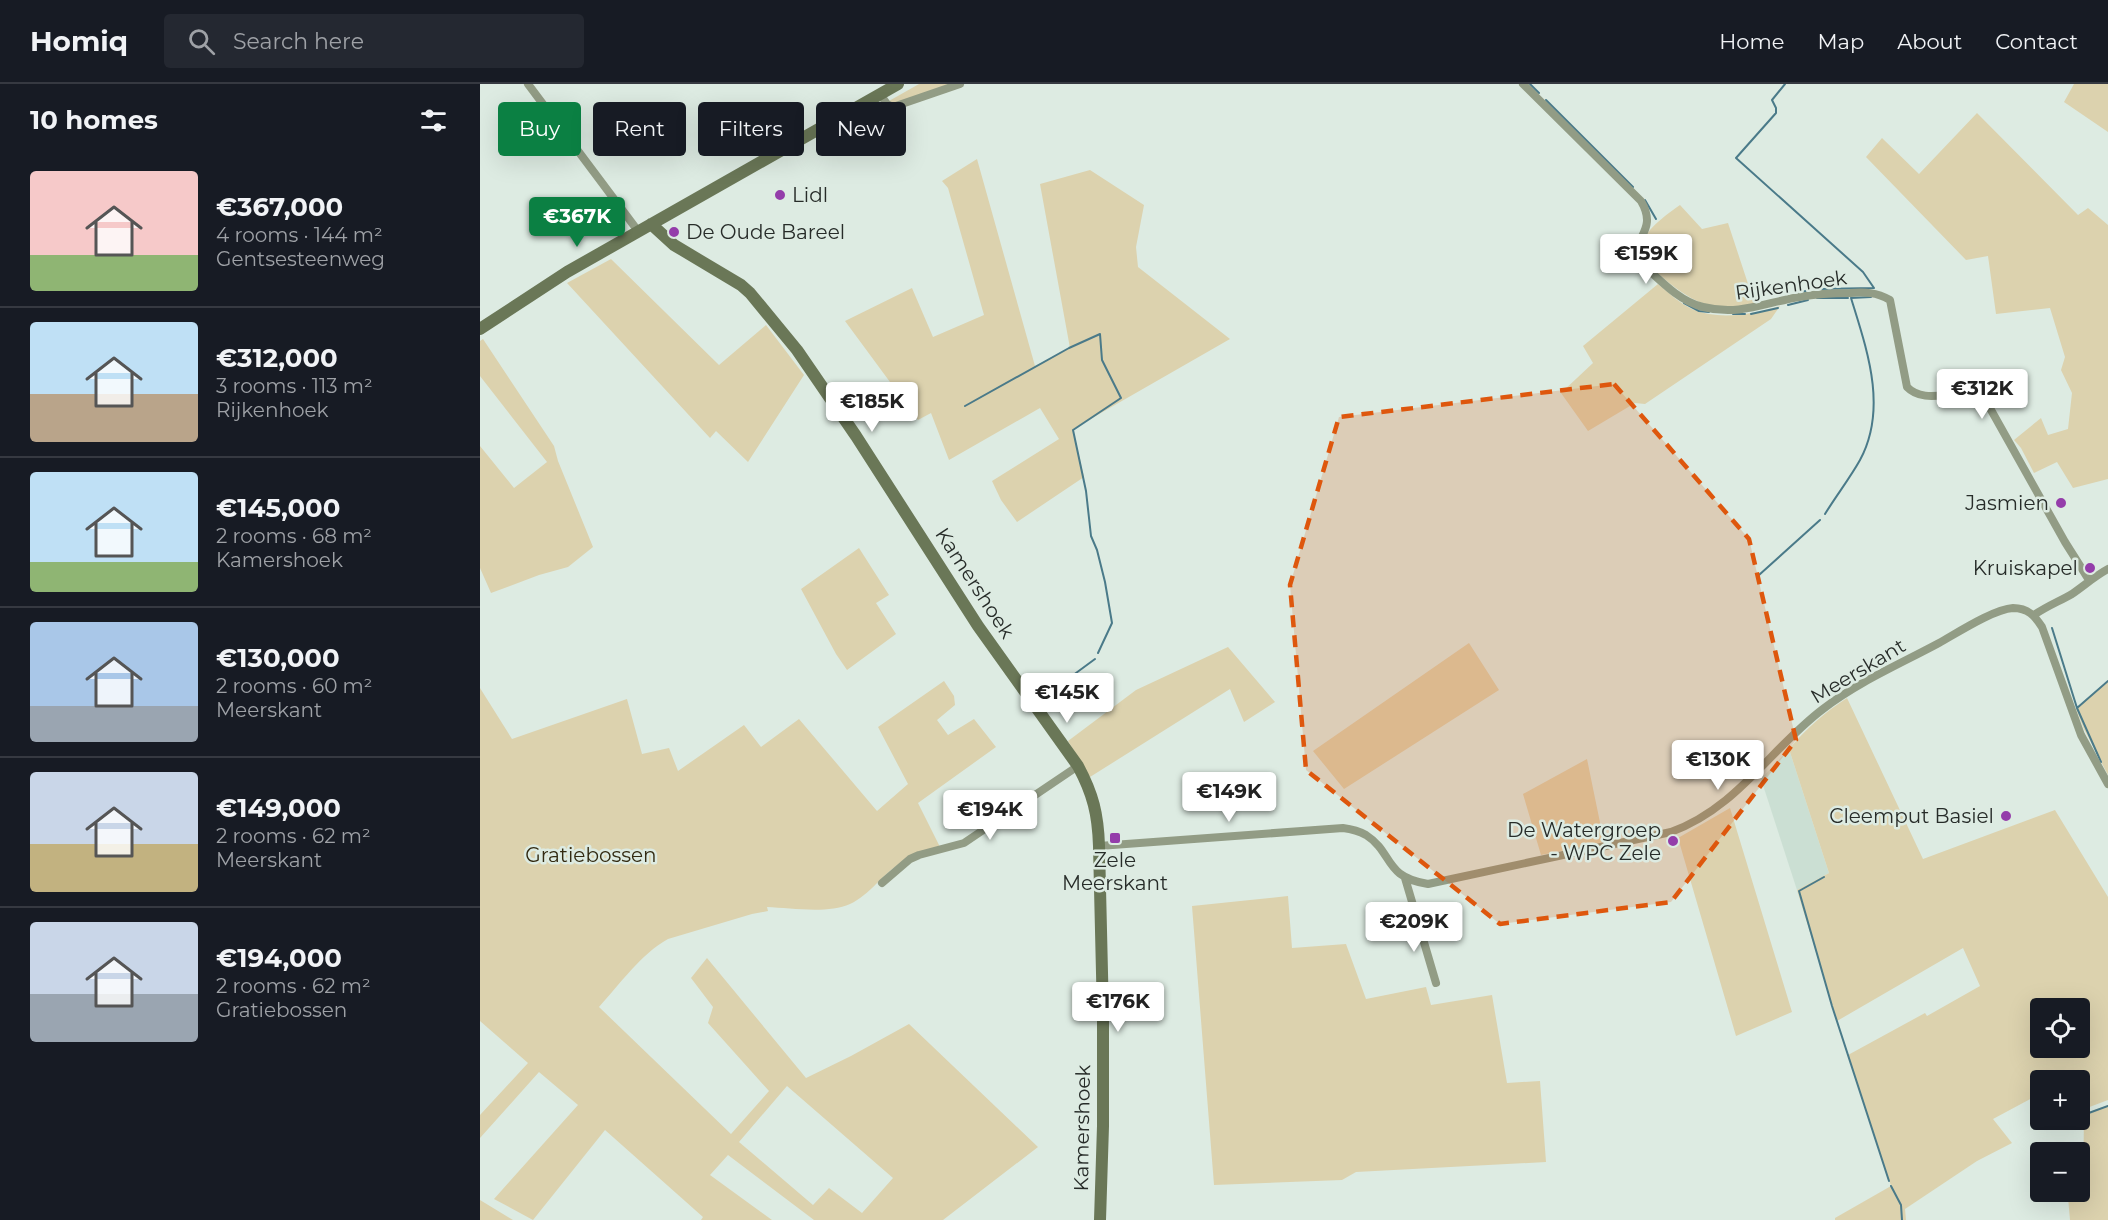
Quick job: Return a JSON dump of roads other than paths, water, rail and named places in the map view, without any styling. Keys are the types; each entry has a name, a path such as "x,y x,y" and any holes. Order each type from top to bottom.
{"street":[{"path":"528,84 638,231"},
{"path":"480,330 567,272 898,84"},
{"path":"880,94 887,104 893,107 960,84"},
{"name":"Rijkenhoek","path":"1523,84 1641,201 1648,226 1636,253 1640,261 1686,300 1702,307 1734,310 1753,309 1796,297 1825,293 1870,292 1880,294 1890,300 1907,387 1912,393 1972,394 1986,401 2065,542 2089,580"},
{"name":"Kamershoek","path":"651,224 674,245 741,285 797,350 856,436 978,626 1078,766 1093,796 1098,819 1103,1016 1100,1220"},
{"path":"2108,569 2070,595 2046,606 2034,615 2042,627 2081,735 2108,784"},
{"name":"Meerskant","path":"1405,878 1428,884 1681,829 1723,804 1746,785 1794,733 1838,698 2005,609 2020,609 2034,615"},
{"path":"882,883 910,859 964,843 1078,766"},
{"path":"1099,846 1343,828 1357,831 1377,844 1394,870 1405,878 1436,983"}],"waterway":[{"path":"1530,84 1539,93"},
{"path":"1785,84 1772,100 1776,113 1736,158 1863,272 1874,288"},
{"path":"1546,100 1633,187"},
{"path":"1645,200 1656,219"},
{"path":"1631,246 1638,237"},
{"path":"1819,289 1874,288"},
{"path":"1799,293 1809,290"},
{"path":"1825,514 1860,460 1873,420 1872,379 1851,298 1871,297"},
{"path":"1817,298 1848,298"},
{"path":"1788,305 1808,300"},
{"path":"1684,303 1699,311 1709,312"},
{"path":"1751,314 1778,308"},
{"path":"1733,314 1745,314"},
{"path":"965,406 1069,348 1100,334 1102,360 1121,398 1073,430 1086,491 1091,536 1105,582 1112,623 1098,653"},
{"path":"1759,575 1820,520"},
{"path":"2052,628 2077,708 2101,762"},
{"path":"1042,698 1095,659"},
{"path":"2077,708 2108,681"},
{"path":"1824,877 1799,891 1832,1006 1889,1181"},
{"path":"2090,1113 2108,1106"},
{"path":"1891,1186 1901,1205 1902,1220"}],"place":[{"name":"Lidl","path":"780,195"},
{"name":"De Oude Bareel","path":"674,232"},
{"name":"Jasmien","path":"2061,503"},
{"name":"Kruiskapel","path":"2090,568"},
{"name":"Cleemput Basiel","path":"2006,816"},
{"name":"Zele Meerskant","path":"1115,838"},
{"name":"De Watergroep - WPC Zele","path":"1673,841"}],"park label":[{"name":"Gratiebossen","path":"591,855"}]}
